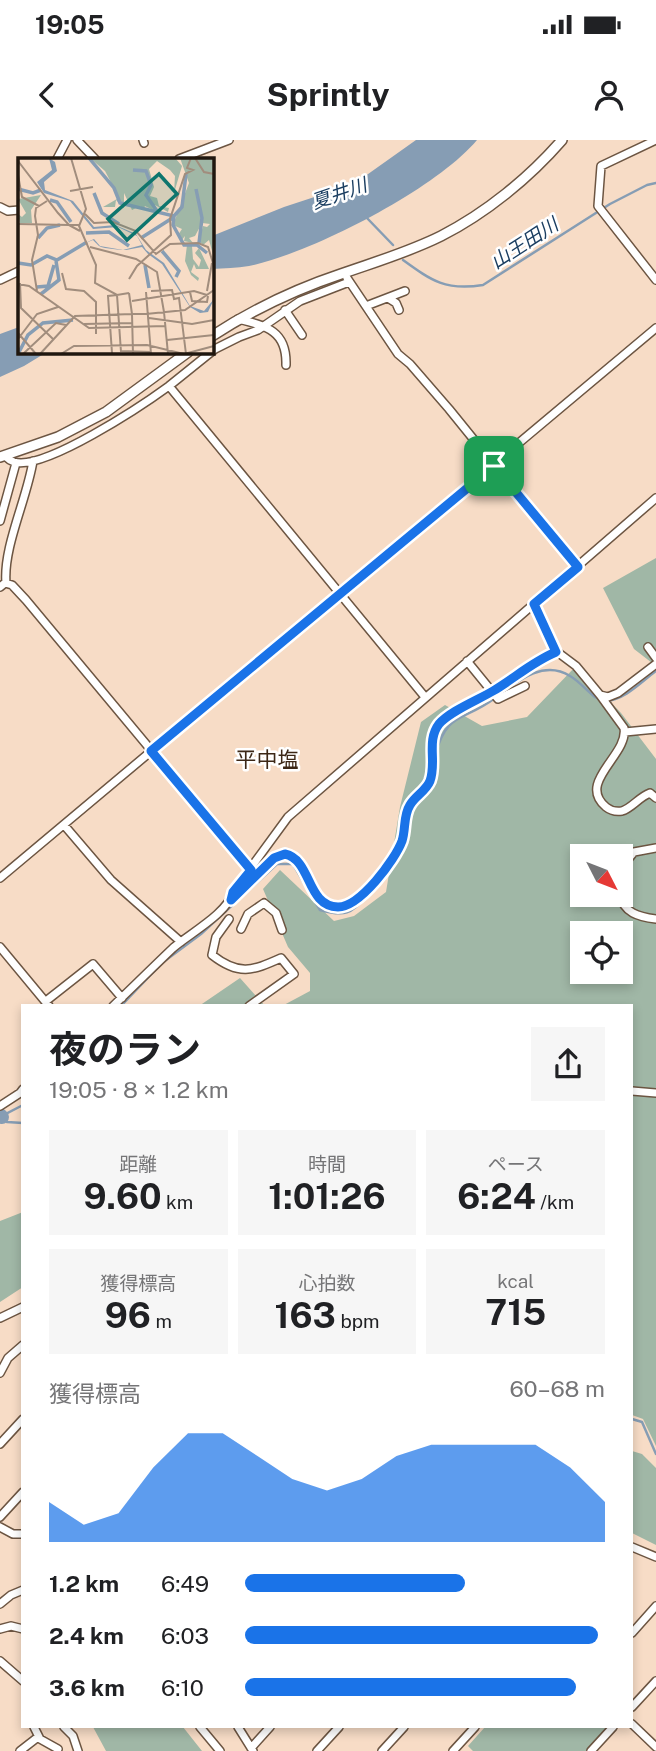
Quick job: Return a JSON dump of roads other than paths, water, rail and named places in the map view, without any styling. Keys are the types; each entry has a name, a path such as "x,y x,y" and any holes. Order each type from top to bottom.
{"street":[{"path":"58,158 67,140"},
{"path":"77,140 93,158"},
{"path":"182,158 229,140"},
{"path":"214,335 271,302 440,237 471,219 533,170 562,140"},
{"path":"656,140 601,166 598,206 656,280"},
{"path":"0,207 8,211 18,210"},
{"path":"0,279 18,271"},
{"path":"343,273 397,354 410,364 441,400 578,567"},
{"path":"214,350 266,325 285,310 321,291 349,282"},
{"path":"366,306 405,291"},
{"path":"388,298 396,303 399,310"},
{"path":"285,310 302,335"},
{"path":"238,319 266,325 284,345 286,365"},
{"path":"0,878 656,328"},
{"path":"2,456 58,437 106,412 185,354"},
{"path":"2,456 16,463 33,461 109,426 169,386 209,354"},
{"path":"169,386 425,697"},
{"path":"33,461 6,562 3,585 12,584 86,669 251,870"},
{"path":"0,521 16,463"},
{"path":"231,900 233,892 288,817 656,498"},
{"path":"534,604 556,652 576,666 625,732 622,745 598,781 598,797 607,807 618,811 625,810 650,793 656,798"},
{"path":"648,648 656,658"},
{"path":"115,1004 274,858 285,854 294,858 317,897 329,906 343,907 359,899 398,849 408,807 430,782 432,745 437,726 449,715 511,680 527,666 556,652"},
{"path":"467,661 499,699 525,686"},
{"path":"600,695 608,697 618,693 656,664"},
{"path":"625,732 656,729"},
{"path":"64,824 111,880 181,942"},
{"path":"634,852 656,848"},
{"path":"220,910 243,929 248,914 264,903 276,913 282,930"},
{"path":"624,907 628,912 641,917 656,919"},
{"path":"229,919 216,937 212,955 239,970 260,967 281,958 294,974 252,1004"},
{"path":"0,947 48,1004 93,964 122,998"},
{"path":"633,1091 656,1093"},
{"path":"0,1106 21,1092"},
{"path":"0,1318 21,1308"},
{"path":"0,1374 8,1358 21,1347"},
{"path":"0,1444 21,1421"},
{"path":"0,1517 21,1494"},
{"path":"0,1527 13,1534 21,1534"},
{"path":"635,1549 656,1557"},
{"path":"0,1604 21,1591"},
{"path":"633,1632 656,1606"},
{"path":"0,1629 10,1626 21,1629"},
{"path":"0,1661 21,1679"},
{"path":"633,1706 656,1681"},
{"path":"633,1725 656,1747"},
{"path":"34,1728 38,1737 58,1749"},
{"path":"65,1728 73,1736 78,1751"},
{"path":"201,1728 220,1751"},
{"path":"239,1728 252,1749 269,1728"},
{"path":"317,1751 338,1728"},
{"path":"382,1751 403,1728"},
{"path":"453,1751 474,1728"},
{"path":"591,1751 612,1728"},
{"path":"20,1751 38,1737"}],"water":[{"name":"夏井川","path":"416,140 477,140 433,179 338,233 275,259 249,266 214,269 214,235 284,207 354,184"},
{"path":"18,327 18,354 44,354 0,377 0,334"}],"waterway":[{"name":"山王田川","path":"403,260 440,283 459,287 483,285 610,204 656,183"},
{"name":"山王田川","path":"366,217 393,245"},
{"path":"500,694 533,673 551,670 570,676 600,699"},
{"path":"606,701 627,694 656,671"},
{"path":"435,755 445,731 451,724 495,698"},
{"path":"409,820 410,812 419,799"},
{"path":"123,1004 162,963 201,934 277,864 293,864 320,910 349,912 370,893"},
{"path":"0,1117 21,1106"},
{"path":"2,1117 7,1122 21,1123"},
{"path":"633,1419 642,1422 656,1454"}],"district":[{"name":"平中塩","path":"267,760"}]}
